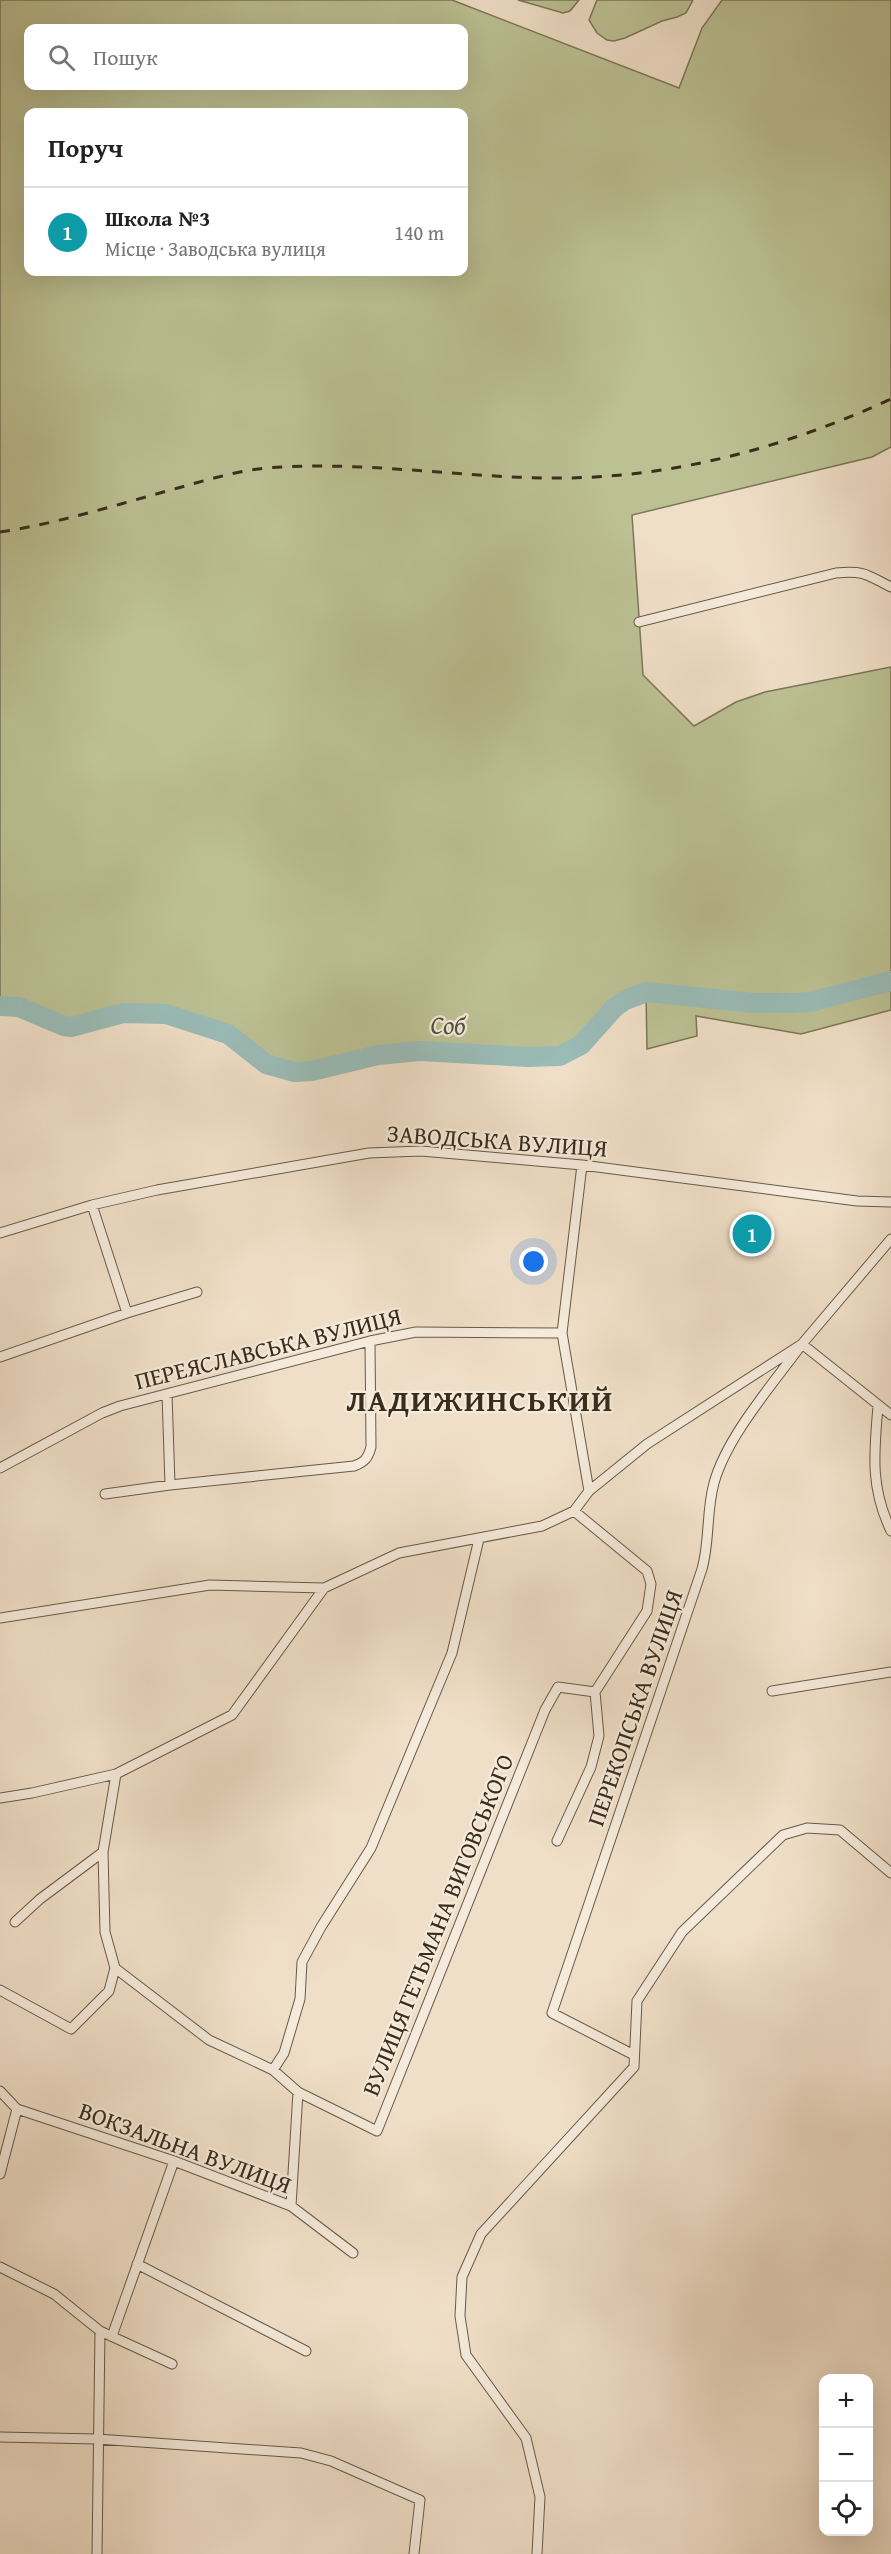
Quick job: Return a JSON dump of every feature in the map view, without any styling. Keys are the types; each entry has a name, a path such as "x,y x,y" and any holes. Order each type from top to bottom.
{"street":[{"path":"639,622 836,573 859,572 871,575 891,587"},
{"name":"ЗАВОДСЬКА ВУЛИЦЯ","path":"0,1233 92,1205 157,1190 386,1151 421,1151 582,1165 857,1201 891,1202"},
{"path":"582,1165 562,1333 589,1491"},
{"path":"92,1205 128,1313"},
{"path":"0,1618 210,1585 324,1588 399,1553 543,1526 574,1511 589,1491 665,1431 802,1344 891,1239"},
{"path":"0,1357 197,1292"},
{"name":"ПЕРЕЯСЛАВСЬКА ВУЛИЦЯ","path":"0,1468 102,1413 370,1341 416,1332 562,1333"},
{"path":"105,1494 354,1466 362,1463 369,1456 371,1447 370,1341"},
{"path":"802,1344 891,1415"},
{"name":"ПЕРЕКОПСЬКА ВУЛИЦЯ","path":"634,2055 552,2013 702,1569 706,1554 709,1503 721,1460 802,1344"},
{"path":"167,1394 170,1485"},
{"path":"878,1406 873,1465 883,1514 891,1531"},
{"path":"557,1840 591,1767 599,1736 595,1692 646,1611 651,1584 647,1571 574,1511"},
{"path":"273,2070 284,2053 300,1999 302,1962 321,1927 371,1848 452,1653 479,1539"},
{"path":"0,1798 116,1774 232,1715 324,1588"},
{"path":"772,1691 891,1672"},
{"name":"ВУЛИЦЯ ГЕТЬМАНА ВИГОВСЬКОГО","path":"298,2092 377,2131 545,1710 558,1688 595,1692"},
{"path":"0,1990 71,2029 109,1992 115,1968 105,1932 103,1852 116,1774"},
{"path":"537,2554 540,2497 526,2438 466,2355 460,2316 462,2277 481,2234 634,2067 637,2001 681,1932 783,1835 807,1828 840,1830 891,1873"},
{"path":"15,1922 40,1899 103,1852"},
{"path":"115,1968 209,2040 273,2070 298,2092 291,2206"},
{"name":"ВОКЗАЛЬНА ВУЛИЦЯ","path":"0,2091 17,2109 174,2161 291,2206 353,2253"},
{"path":"0,2174 17,2109"},
{"path":"112,2336 174,2161"},
{"path":"137,2264 306,2351"},
{"path":"0,2266 54,2294 100,2331 172,2364"},
{"path":"97,2554 100,2331"},
{"path":"0,2437 98,2439 301,2453 331,2461 420,2500 414,2554"}],"green space":[{"path":"0,0 452,0 679,88 702,28 722,0 891,0 891,447 872,457 632,515 643,675 694,726 736,702 765,692 891,667 891,1010 801,1034 696,1016 697,1036 647,1049 646,992 625,1000 615,1007 575,1050 549,1058 420,1051 378,1055 312,1071 295,1072 266,1064 228,1034 166,1014 123,1013 71,1027 19,1007 0,1006"},
{"path":"518,0 579,0 570,11 563,13"},
{"path":"597,0 693,0 686,13 614,41 607,40 597,33 589,20"}],"waterway":[{"name":"Соб","path":"0,1006 19,1007 71,1027 123,1013 166,1014 228,1034 266,1064 295,1072 312,1071 378,1055 420,1051 528,1057 560,1056 581,1045 615,1007 625,1000 647,992 754,1003 794,1003 810,1002 891,981"}],"railway":[{"path":"0,532 67,518 222,476 267,468 342,466 527,478 607,476 649,472 732,456 773,444 813,431 891,399"}],"place":[{"name":"Школа №3","path":"752,1234"}],"district":[{"name":"ЛАДИЖИНСЬКИЙ","path":"480,1401"}]}
